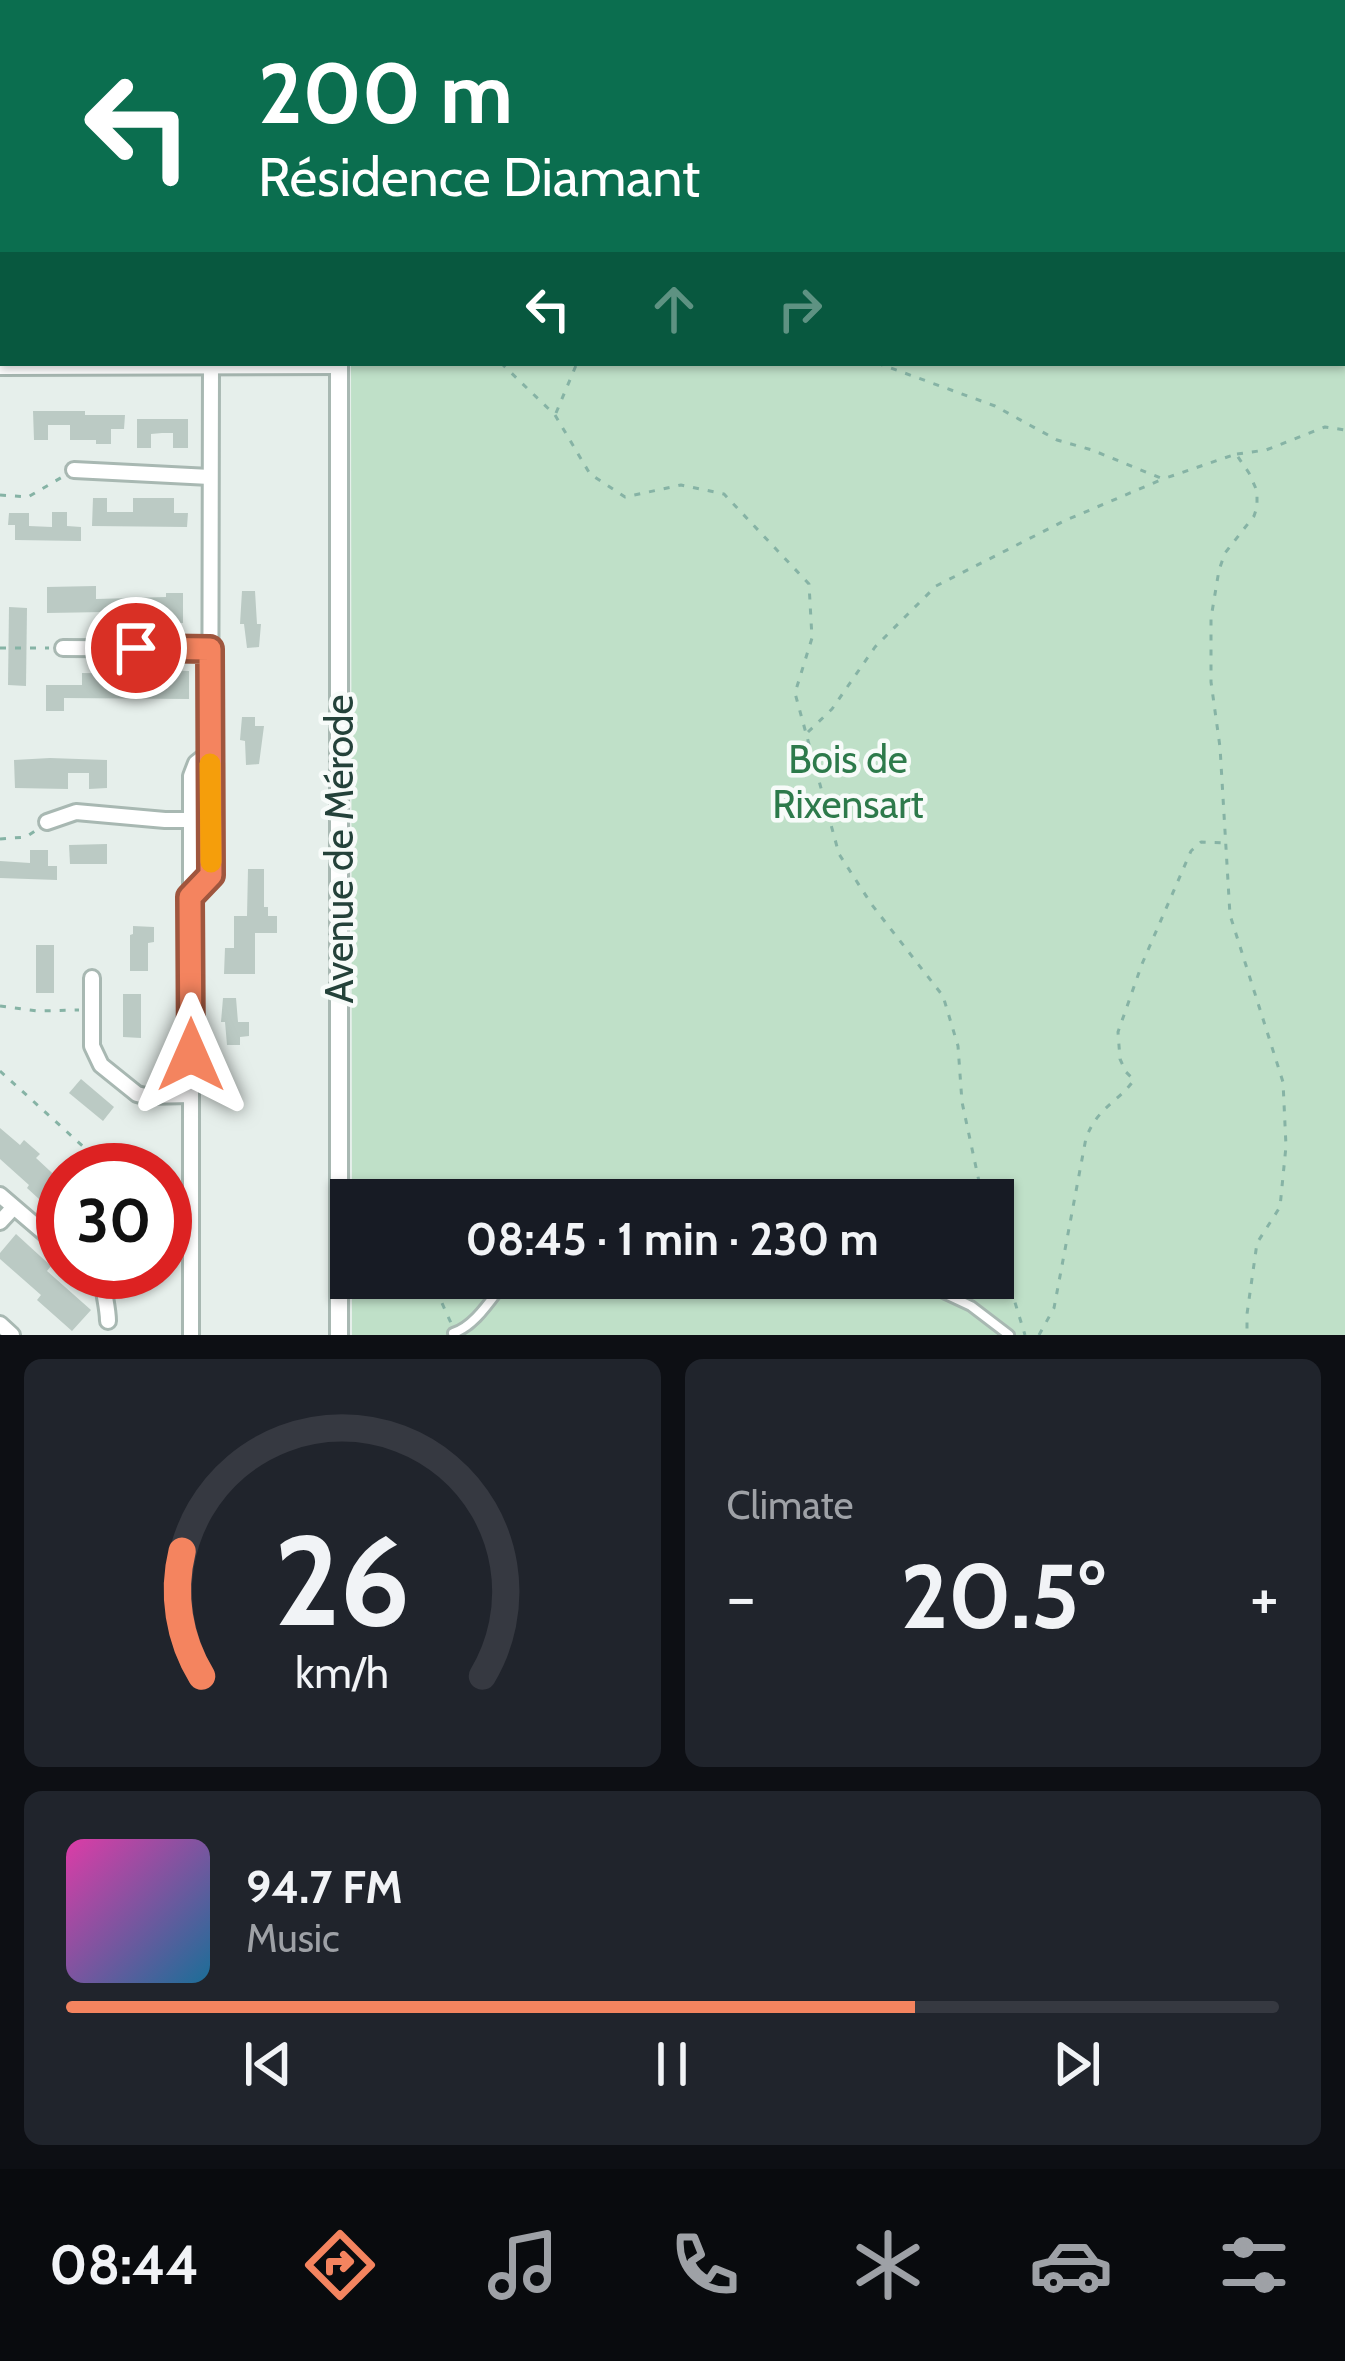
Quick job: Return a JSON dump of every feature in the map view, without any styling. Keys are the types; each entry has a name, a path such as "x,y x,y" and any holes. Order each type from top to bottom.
{"street":[{"path":"0,367 106,366"},
{"path":"190,897 211,875 211,366"},
{"name":"Avenue de Mérode","path":"339,366 339,1335"},
{"path":"74,470 210,477"},
{"path":"63,648 210,649"},
{"path":"191,1335 190,820 193,768 210,752"},
{"path":"46,822 76,812 190,820"},
{"path":"92,978 92,1046 101,1066 145,1096 191,1095"},
{"path":"0,1195 36,1227"},
{"path":"0,1222 13,1208"},
{"path":"107,1299 108,1322"},
{"path":"0,1324 12,1335"}],"lane":[{"path":"452,1333 469,1324 490,1299"},
{"path":"955,1299 1009,1335"}],"path":[{"path":"504,366 555,415 590,474 625,497 681,485 724,494 809,584 812,638 795,693 839,854 943,996 958,1046 962,1102 978,1179"},
{"path":"555,415 576,366"},
{"path":"885,366 995,406 1057,440 1163,479"},
{"path":"806,734 832,709 875,647 936,586 1064,521 1163,479 1325,428 1345,430"},
{"path":"1235,454 1257,491 1257,507 1219,569 1211,617 1211,682 1230,915 1282,1082 1286,1146 1280,1207 1257,1243 1247,1335"},
{"path":"0,495 28,497 74,470"},
{"path":"0,648 63,648"},
{"path":"0,839 26,837 46,822"},
{"path":"1039,1335 1054,1308 1086,1138 1102,1108 1134,1080 1120,1059 1118,1032 1142,964 1191,851 1201,842 1227,843"},
{"path":"0,1006 92,1012"},
{"path":"0,1071 79,1143"},
{"path":"439,1299 452,1333"},
{"path":"1014,1299 1025,1335"}],"green space":[{"name":"Bois de Rixensart","path":"351,366 1345,366 1345,1335 352,1335 352,1299 1014,1299 1014,1179 352,1179"}],"building":[{"path":"33,411 125,415 124,429 111,429 111,444 70,440 70,425 48,425 48,440 34,440"},
{"path":"137,419 188,419 188,448 173,448 173,433 162,433 151,434 151,448 137,448"},
{"path":"93,498 107,498 107,512 133,512 133,498 174,498 174,513 188,513 187,527 92,526"},
{"path":"52,512 67,512 67,526 81,527 81,541 15,540 9,513 29,513 29,526 52,527"},
{"path":"96,586 96,599 183,593 183,623 106,626 106,612 47,613 47,587"},
{"path":"242,591 255,591 257,624 261,624 259,647 247,648 244,624 240,624"},
{"path":"9,607 27,608 26,686 8,685"},
{"path":"141,670 189,671 189,699 64,698 64,711 46,711 46,685 82,685 82,673 141,674"},
{"path":"242,717 255,717 255,726 264,726 259,764 246,765 245,741 240,740"},
{"path":"14,760 107,760 107,788 89,789 89,773 68,773 68,789 15,788"},
{"path":"107,844 107,864 70,864 69,845"},
{"path":"30,850 48,850 48,866 57,866 57,880 0,878 0,861 30,863"},
{"path":"248,869 264,869 264,907 268,907 268,916 277,916 277,933 255,933 255,974 224,974 225,948 234,948 234,916 247,916"},
{"path":"133,926 154,927 154,942 148,943 148,971 130,971"},
{"path":"36,945 54,945 54,993 36,993"},
{"path":"123,994 141,994 141,1038 123,1037"},
{"path":"223,998 236,998 238,1022 249,1022 249,1036 240,1037 240,1045 227,1045 225,1022 221,1022"},
{"path":"81,1079 114,1107 103,1121 69,1093"},
{"path":"0,1128 20,1145 24,1140 36,1150 36,1196 29,1185 0,1159"},
{"path":"16,1234 36,1252 36,1291 0,1259"},
{"path":"79,1299 91,1310 72,1331 37,1300"}],"slow traffic":[{"path":"210,764 211,862"}],"route":[{"path":"136,648 210,649 211,875 190,897 191,1055"}]}
